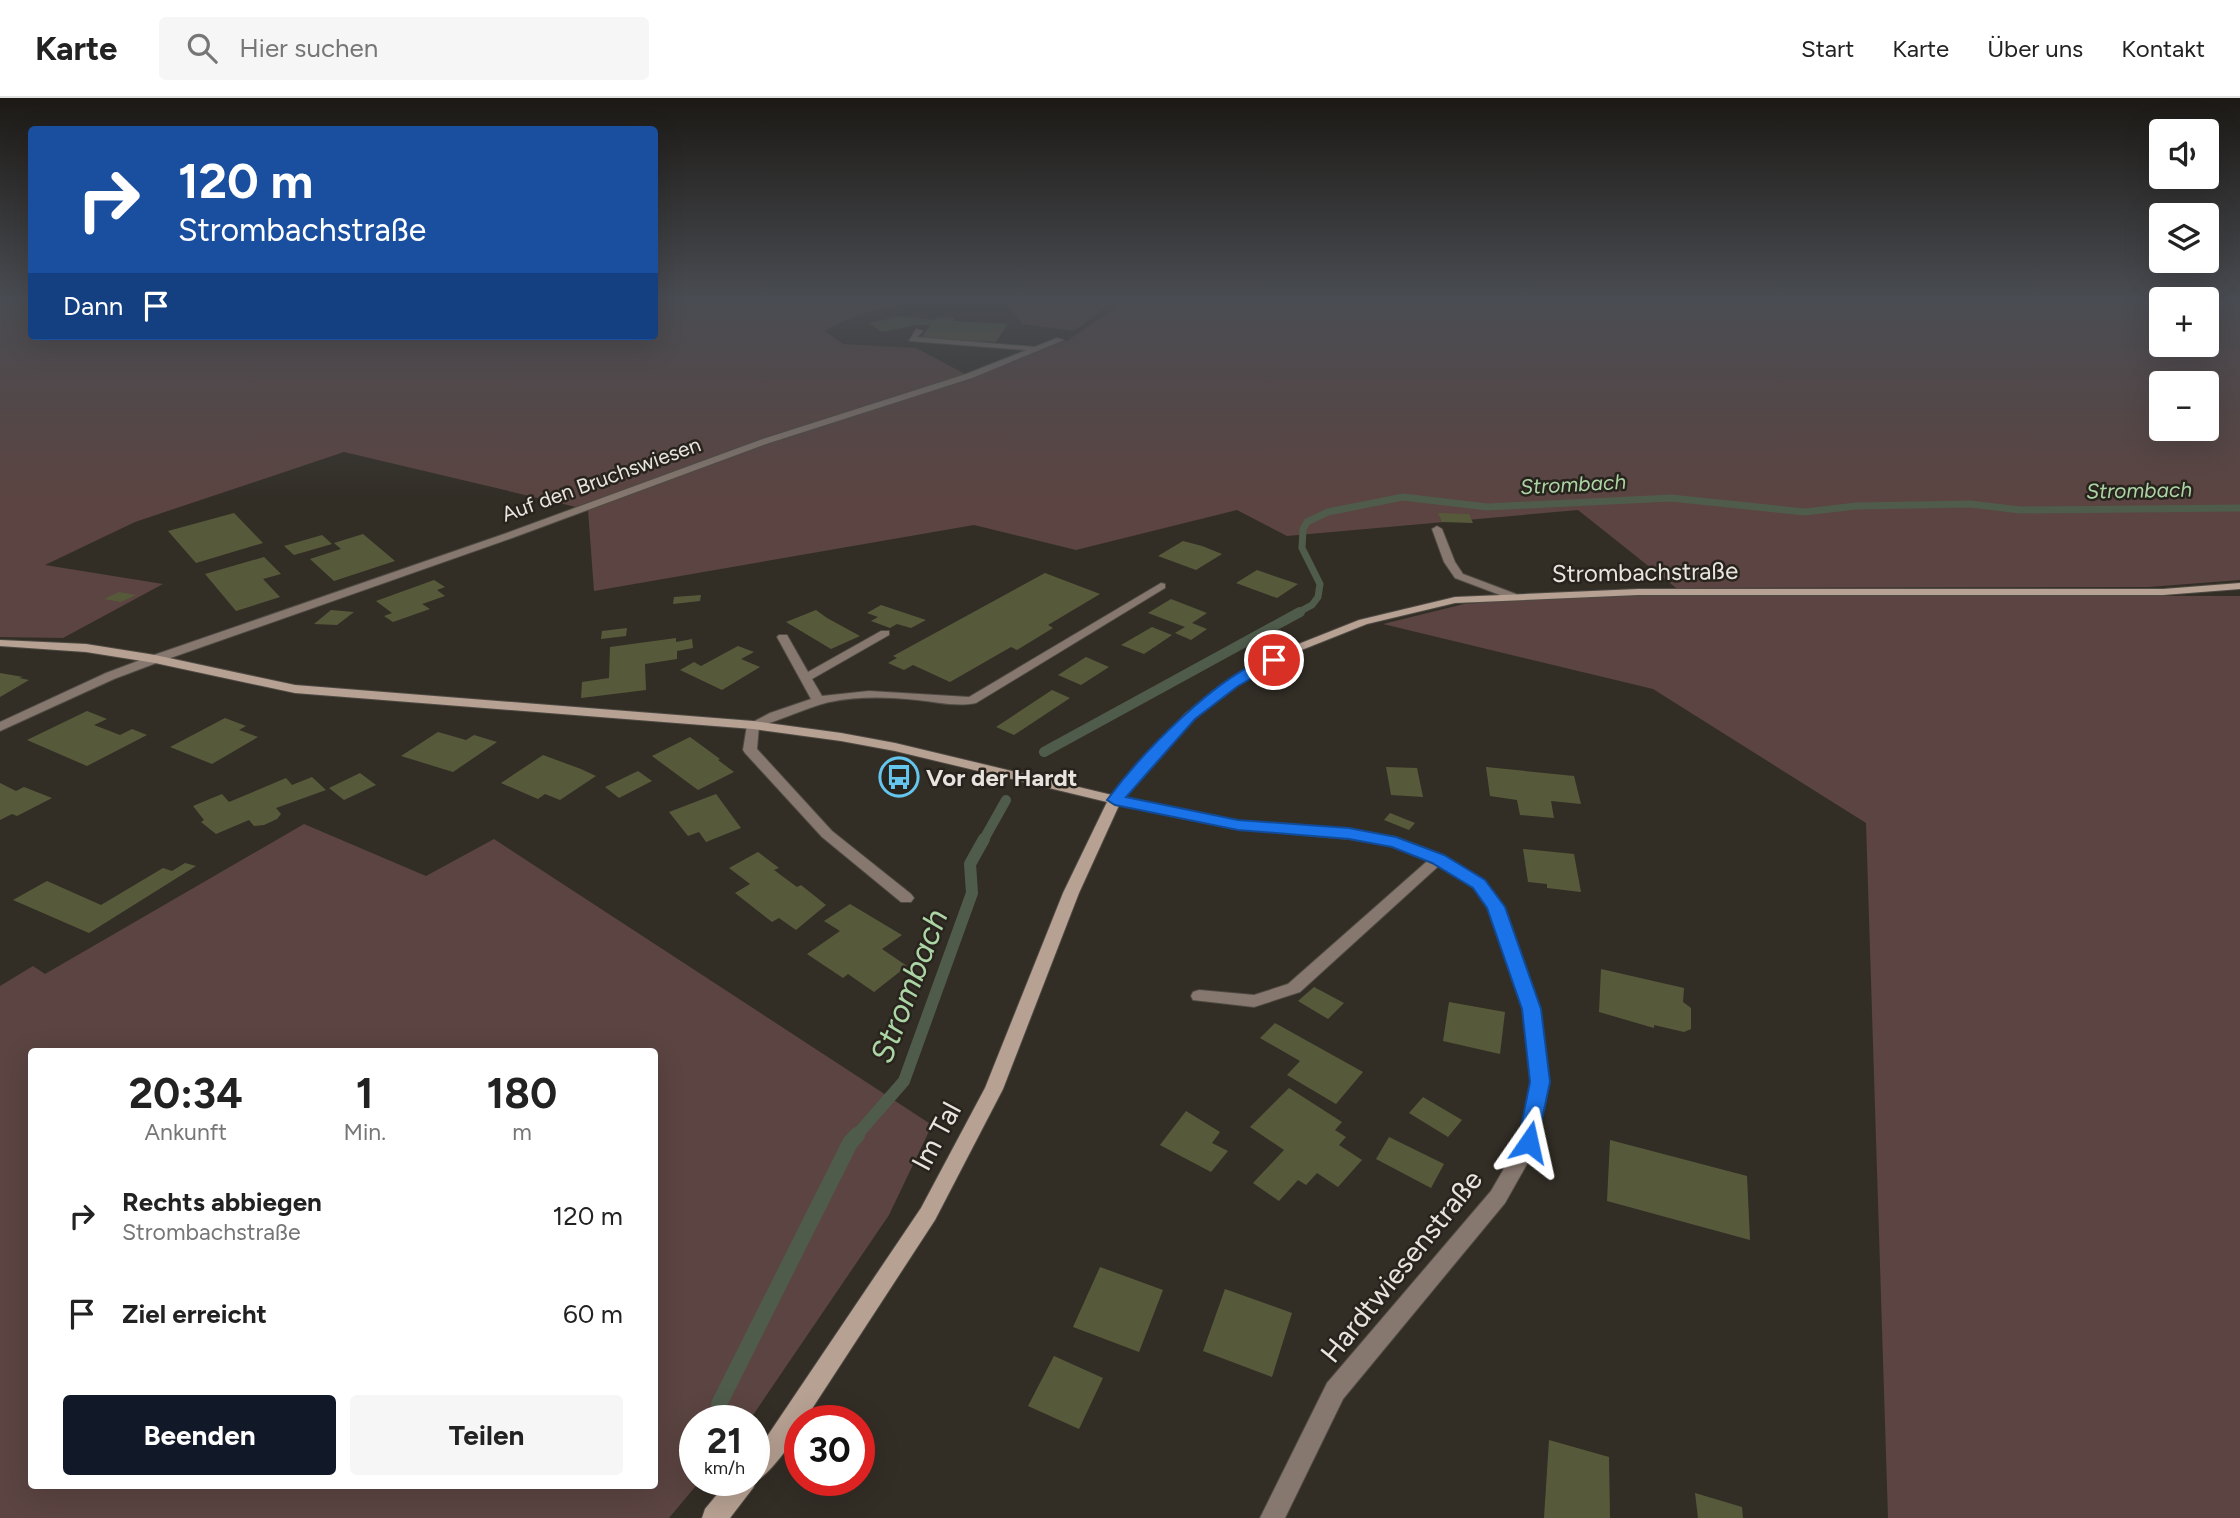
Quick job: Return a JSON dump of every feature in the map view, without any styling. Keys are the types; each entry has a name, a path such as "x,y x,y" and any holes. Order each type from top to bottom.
{"main road":[{"name":"Strombachstraße","path":"1115,800 1190,716 1233,683 1295,649 1363,622 1455,600 1638,592 2164,592 2240,586"},
{"name":"Auf den Bruchswiesen","path":"0,643 86,648 155,659 295,689 753,725 895,747 1115,800"},
{"name":"Im Tal","path":"770,1450 928,1214 994,1089 1070,892 1115,800"},
{"path":"714,1518 732,1496"}],"street":[{"name":"Auf den Bruchswiesen","path":"0,727 110,676 155,659 508,536 751,446 991,367"},
{"path":"1437,530 1456,574 1469,582 1497,588 1512,596"},
{"path":"906,898 827,834 750,750 753,725 817,699 844,694 878,693 953,702 972,700 1161,586"},
{"path":"806,678 885,633"},
{"path":"783,637 817,699"},
{"name":"Hardtwiesenstraße","path":"1115,800 1238,825 1349,834 1396,842 1438,859 1479,884 1496,907 1532,1009 1540,1082 1529,1142 1498,1197 1335,1391 1272,1518"},
{"path":"1199,996 1254,1001 1294,988 1438,859"}],"shaded area":[{"path":"0,367 952,367 967,375 760,441 576,507 344,452 135,522 45,565 163,584 63,638 0,637"},
{"path":"995,367 2240,367 2240,580 2149,587 1676,588 1578,510 1287,536 1237,510 1076,550 974,525 594,591 588,510 765,443"},
{"path":"1562,596 2240,596 2240,1518 1888,1518 1866,823 1653,689 1383,624 1464,604"},
{"path":"304,824 426,876 494,839 932,1125 889,1215 760,1405 679,1405 679,1496 687,1496 669,1518 0,1518 0,986 33,966 45,974"}],"building":[{"path":"234,513 263,543 196,563 168,531"},
{"path":"1438,513 1469,514 1473,523 1442,522"},
{"path":"363,534 395,561 334,581 310,559 341,549 334,543"},
{"path":"322,535 332,544 294,555 284,546"},
{"path":"1183,541 1222,554 1196,570 1158,556"},
{"path":"264,557 281,574 263,579 280,597 236,611 205,574"},
{"path":"1257,570 1298,584 1277,598 1236,583"},
{"path":"1045,573 1100,594 1048,625 1053,628 1017,650 1011,647 950,682 913,665 904,670 888,663 897,658 893,656"},
{"path":"434,580 445,587 437,590 445,596 422,604 430,609 393,622 384,616 392,613 376,601"},
{"path":"119,592 136,595 121,602 104,599"},
{"path":"701,595 700,601 673,604 674,597"},
{"path":"1171,599 1207,613 1192,623 1207,629 1191,640 1175,633 1185,627 1148,613"},
{"path":"881,605 926,620 911,628 897,624 890,628 871,621 878,617 867,613"},
{"path":"331,610 354,612 337,625 314,624"},
{"path":"816,610 860,636 831,649 786,622"},
{"path":"1152,627 1172,635 1144,654 1121,645"},
{"path":"627,628 626,636 601,639 602,631"},
{"path":"676,638 676,642 692,639 693,648 677,651 677,659 645,664 646,690 581,698 582,682 609,678 610,647"},
{"path":"738,646 754,652 741,659 760,667 722,690 680,670 694,662 701,666"},
{"path":"1086,657 1109,667 1081,685 1058,675"},
{"path":"0,673 23,677 19,678 29,680 0,697"},
{"path":"1052,690 1070,698 1014,735 996,727"},
{"path":"87,711 107,719 94,725 120,735 132,729 147,735 87,766 27,740"},
{"path":"225,718 246,726 239,730 258,737 212,764 170,747"},
{"path":"438,732 466,740 474,735 497,742 453,772 401,756"},
{"path":"690,737 734,772 698,790 652,756"},
{"path":"543,755 596,776 560,800 545,794 538,799 501,783"},
{"path":"1386,767 1417,768 1423,797 1391,795"},
{"path":"1486,767 1574,776 1581,804 1551,801 1554,818 1520,815 1517,800 1490,796"},
{"path":"638,771 652,781 619,798 605,787"},
{"path":"360,773 376,785 344,800 329,788"},
{"path":"312,777 326,790 276,808 281,814 264,825 254,826 249,820 216,834 201,822 204,820 193,806 222,794 229,802 286,778 292,785"},
{"path":"0,783 16,791 24,787 52,798 17,816 12,814 0,820"},
{"path":"716,794 741,828 706,842 699,832 688,836 669,812"},
{"path":"1390,813 1415,823 1409,830 1384,820"},
{"path":"1523,849 1574,854 1581,892 1547,888 1547,884 1528,882"},
{"path":"758,852 779,868 774,870 797,887 801,885 826,905 796,930 779,918 772,922 735,893 750,884 729,868"},
{"path":"185,863 196,866 89,933 13,900 47,881 101,905 163,868 172,871"},
{"path":"850,904 902,935 882,949 907,966 874,992 848,974 843,978 807,954 840,931 824,921"},
{"path":"1601,969 1684,988 1683,1002 1691,1008 1691,1029 1684,1032 1654,1025 1654,1028 1599,1012"},
{"path":"1314,987 1344,1003 1328,1019 1298,1001"},
{"path":"1449,1002 1505,1012 1500,1054 1443,1041"},
{"path":"1275,1023 1363,1072 1336,1104 1287,1075 1300,1061 1260,1038"},
{"path":"1289,1088 1342,1122 1335,1130 1346,1137 1339,1145 1362,1160 1338,1187 1317,1173 1306,1185 1298,1180 1279,1201 1253,1183 1284,1150 1250,1127"},
{"path":"1423,1097 1462,1120 1448,1137 1409,1113"},
{"path":"1186,1111 1220,1132 1212,1143 1228,1151 1211,1172 1160,1145"},
{"path":"1389,1137 1444,1164 1431,1188 1376,1159"},
{"path":"1610,1140 1747,1176 1750,1240 1607,1201"},
{"path":"1100,1267 1163,1290 1139,1352 1073,1327"},
{"path":"1225,1289 1292,1313 1272,1377 1203,1351"},
{"path":"1054,1356 1103,1378 1079,1429 1028,1406"},
{"path":"1549,1440 1609,1457 1610,1518 1544,1518"},
{"path":"1695,1493 1742,1507 1743,1518 1698,1518"}],"waterway":[{"name":"Strombach","path":"1297,613 1312,605 1318,597 1320,584 1302,548 1303,529 1307,522 1328,512 1403,497 1487,507 1671,498 1805,512 1856,506 1970,504 2020,510 2240,508"},
{"name":"Strombach","path":"1044,752 1300,612"},
{"name":"Strombach","path":"983,841 1006,800"},
{"name":"Strombach","path":"856,1136 904,1081 972,893 970,864 984,839"},
{"name":"Strombach","path":"719,1404 850,1143 857,1135"}],"place":[{"name":"Vor der Hardt","path":"899,777"}],"route":[{"path":"1274,660 1233,683 1190,716 1115,800 1238,825 1349,834 1396,842 1438,859 1479,884 1496,907 1532,1009 1540,1082 1529,1142"}]}
